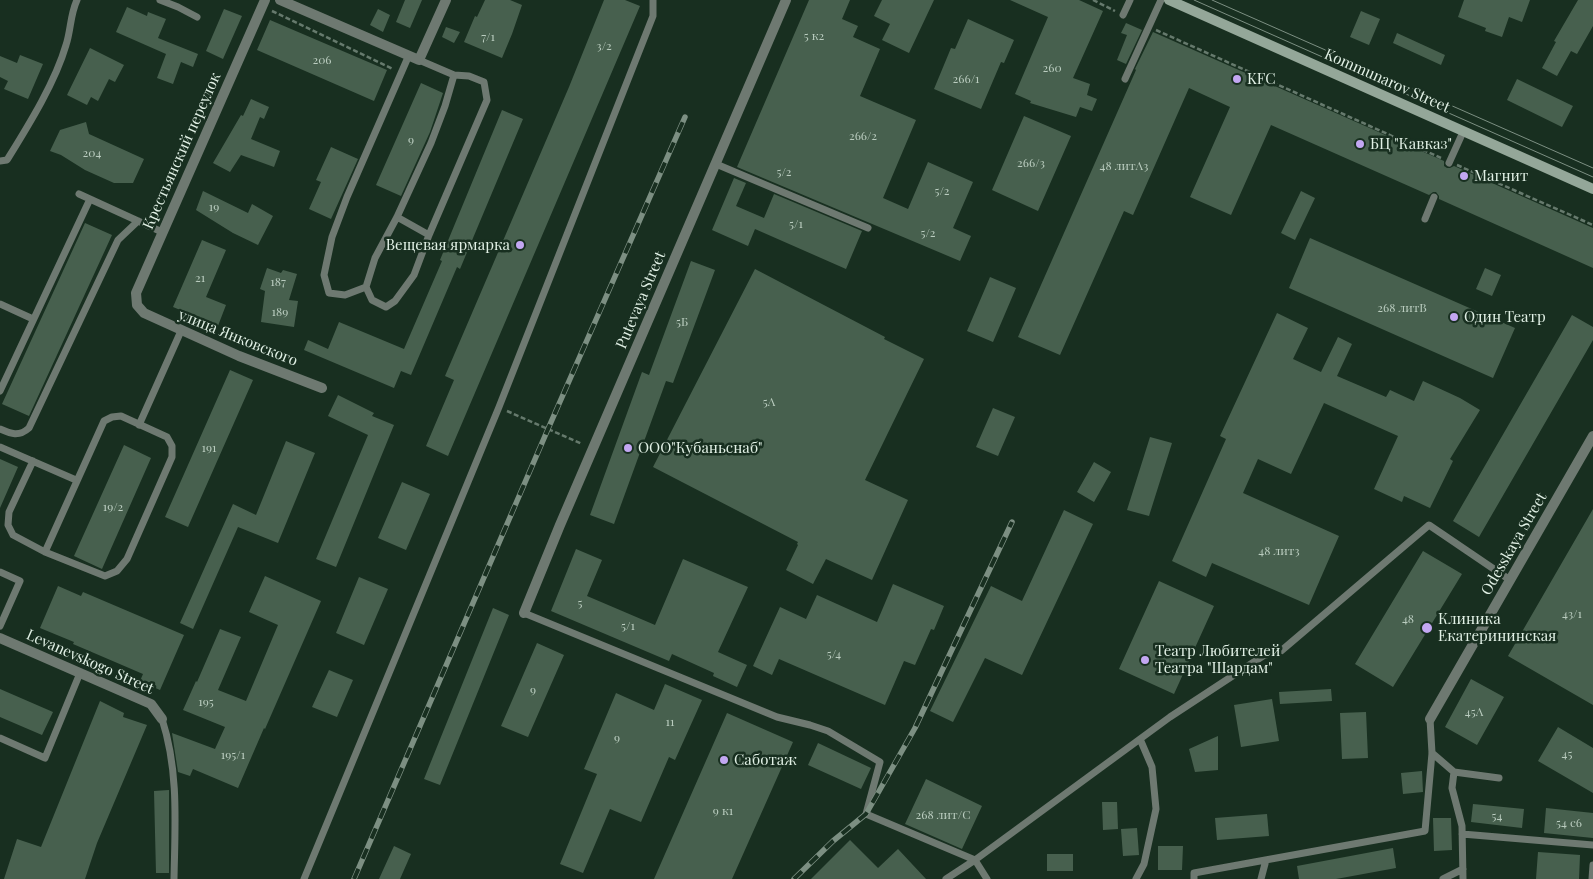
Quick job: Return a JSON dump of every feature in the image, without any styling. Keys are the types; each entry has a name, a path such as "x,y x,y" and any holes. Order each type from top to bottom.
{"main road":[{"name":"Kommunarov Street","path":"1169,0 1593,189"}],"street":[{"path":"280,0 419,60 446,0"},
{"name":"Putevaya Street","path":"524,613 786,0"},
{"name":"Крестьянский переулок","path":"144,314 137,305 136,293 264,3"},
{"name":"улица Янковского","path":"144,314 239,356 322,388"},
{"name":"Odesskaya Street","path":"1430,719 1593,436"},
{"name":"Levanevskogo Street","path":"0,638 151,704 162,719"}],"lane":[{"path":"0,161 7,160 55,76 67,44 72,11 76,0"},
{"path":"160,0 197,17"},
{"path":"304,879 499,407 653,16 653,0"},
{"path":"1123,15 1130,0"},
{"path":"1125,79 1161,0"},
{"path":"366,288 345,295 329,293 324,274 332,237 347,197 409,55"},
{"path":"419,60 454,75 469,76 484,82 487,100 429,235 414,275 396,301 386,307 372,300 366,288 375,258 397,217 446,106 454,75"},
{"path":"1449,163 1463,132"},
{"path":"716,164 868,228"},
{"path":"79,194 162,232"},
{"path":"1425,219 1434,197"},
{"path":"0,391 90,199"},
{"path":"397,217 429,235"},
{"path":"0,429 10,434 18,434 29,428 118,240 138,221"},
{"path":"0,304 33,319"},
{"path":"139,425 181,331"},
{"path":"32,461 9,512 8,525 13,535 45,552 105,576 117,572 127,559 172,457 172,446 166,437 121,416 112,417 104,421 45,552"},
{"path":"0,447 76,480"},
{"path":"946,879 975,860 1170,717 1263,656 1281,651 1429,525 1510,580"},
{"path":"0,572 20,580 0,626"},
{"path":"524,613 601,643 777,717 828,731 880,762 866,814 975,860 987,879"},
{"path":"0,738 45,758 80,673"},
{"path":"162,719 167,736 175,788 174,879"},
{"path":"1194,879 1194,873 1425,831 1432,753 1430,719"},
{"path":"1136,879 1144,864 1156,809 1152,767 1140,739"},
{"path":"1432,753 1454,772 1499,778"},
{"path":"1454,772 1452,788 1462,826 1463,879"},
{"path":"1462,834 1593,845"},
{"path":"1261,879 1266,860"},
{"path":"1592,879 1593,865"},
{"path":"1443,879 1463,869"}],"path":[{"path":"1093,0 1123,15"},
{"path":"264,3 401,73"},
{"path":"1149,27 1593,226"},
{"path":"499,407 593,450"}],"building":[{"path":"405,0 422,0 410,28 396,22"},
{"path":"485,0 510,0 522,5 502,58 464,42 475,16 477,17"},
{"name":"Вещевая ярмарка","path":"604,0 625,0 640,6 448,456 426,446 454,380 445,376 569,87"},
{"path":"809,0 850,0 842,19 858,26 853,37 880,49 860,96 916,120 883,198 908,209 928,162 973,182 953,228 971,236 960,261 737,167"},
{"path":"882,0 934,0 909,53 882,40 890,24 874,16"},
{"path":"1010,0 1079,0 1103,11 1073,78 1090,84 1087,95 1097,99 1092,111 1080,107 1076,117 1030,103 1031,101 1015,94 1048,17"},
{"path":"1464,0 1530,0 1522,22 1509,17 1502,37 1485,31 1486,28 1458,17"},
{"path":"1578,0 1593,0 1593,26 1577,54 1571,51 1557,76 1542,68 1556,42 1554,41"},
{"path":"127,7 147,16 148,12 166,19 158,38 198,54 193,67 181,62 173,84 157,78 166,54 116,32"},
{"path":"224,9 242,16 223,59 206,51"},
{"path":"378,9 390,15 383,32 370,25"},
{"path":"1361,11 1380,19 1369,45 1350,37"},
{"path":"968,19 1014,40 1004,63 1001,62 981,109 934,89 951,48 955,49"},
{"path":"270,20 387,70 374,101 257,50"},
{"path":"1126,23 1142,30 1126,64 1117,60 1127,35 1121,33"},
{"path":"446,27 460,32 454,43 442,37"},
{"path":"1153,32 1444,161 1444,166 1447,168 1454,166 1593,228 1593,268 1439,199 1436,192 1429,195 1271,125 1231,215 1190,197 1230,107 1189,88 1133,215 1124,211 1060,355 1018,337"},
{"path":"1397,33 1445,55 1441,65 1393,43"},
{"path":"90,48 124,65 115,82 109,79 98,101 91,97 87,105 67,95"},
{"path":"20,55 43,64 28,99 4,89 8,81 0,77 0,56 17,63"},
{"path":"1517,79 1573,106 1562,127 1507,100"},
{"path":"421,83 443,93 430,132 401,196 376,185"},
{"path":"251,99 269,107 264,119 260,117 251,139 280,151 274,167 241,155 230,172 213,163 241,115 243,116"},
{"path":"502,110 523,119 460,269 457,267 411,375 401,371 394,388 304,350 308,340 328,349 339,322 404,349 442,261 440,260"},
{"path":"1024,116 1071,136 1038,211 992,190"},
{"path":"86,122 89,134 144,159 133,183 114,183 50,151 60,130"},
{"path":"331,147 358,159 331,219 309,209 321,182 316,180"},
{"path":"734,178 746,183 736,206 764,218 774,194 862,231 846,269 755,229 748,246 712,230"},
{"path":"203,191 248,213 252,204 273,216 258,245 233,233 196,210"},
{"path":"1301,191 1315,198 1295,240 1281,233"},
{"path":"85,223 112,235 29,416 2,404"},
{"path":"1310,238 1515,328 1493,378 1289,288"},
{"path":"202,240 226,250 206,297 226,305 216,331 199,324 202,319 173,307"},
{"path":"691,261 715,270 673,383 666,381 614,524 590,515 642,372 649,375"},
{"path":"267,268 281,273 283,270 297,274 289,300 298,301 294,327 261,322 265,291 260,289"},
{"path":"1485,268 1501,275 1492,296 1476,289"},
{"path":"755,269 924,359 865,480 908,500 872,580 826,559 813,584 786,570 798,542 653,467"},
{"path":"990,277 1016,288 993,342 967,331"},
{"path":"1277,313 1308,328 1293,359 1321,372 1338,337 1352,344 1337,376 1386,397 1390,390 1414,401 1423,381 1460,398 1480,410 1450,459 1453,461 1430,508 1404,496 1402,502 1374,489 1398,436 1324,403 1291,474 1258,459 1243,493 1339,536 1309,605 1212,563 1206,577 1172,561 1226,439 1220,436"},
{"path":"1572,315 1593,327 1593,340 1479,537 1453,521"},
{"path":"230,370 253,380 188,527 165,517"},
{"path":"338,395 374,413 372,416 394,425 336,567 316,559 368,435 328,416"},
{"path":"993,408 1015,417 998,456 976,447"},
{"path":"1150,437 1172,443 1149,516 1127,510"},
{"path":"286,441 315,453 278,543 238,527 193,629 180,623 233,504 256,515"},
{"path":"124,445 151,458 102,569 74,556"},
{"path":"0,459 18,467 0,508"},
{"path":"1094,462 1111,472 1094,502 1077,492"},
{"path":"402,482 430,494 406,550 378,538"},
{"path":"1593,509 1593,705 1508,656"},
{"path":"1064,510 1093,524 1022,675 985,658 953,722 930,711 991,586 1022,601"},
{"path":"576,549 602,560 587,596 655,625 683,559 748,587 718,652 747,665 737,687 713,676 714,673 672,654 669,661 551,611"},
{"path":"1423,551 1462,574 1393,687 1355,664"},
{"path":"265,576 321,601 265,729 238,788 193,769 190,776 178,772 172,733 215,749 225,727 183,710 220,629 241,637 218,690 246,701 278,625 249,612"},
{"path":"359,577 388,589 364,645 336,633"},
{"path":"1159,581 1214,606 1174,694 1119,669"},
{"path":"893,584 944,606 934,630 931,629 915,665 904,661 885,705 779,659 772,675 753,666 780,607 806,619 817,595 877,622"},
{"path":"58,586 81,596 83,592 184,635 160,690 140,681 143,674 40,628"},
{"path":"493,608 509,615 440,785 424,779"},
{"path":"537,643 564,655 528,737 501,726"},
{"path":"329,670 353,680 337,717 312,707"},
{"path":"1471,679 1504,697 1477,745 1445,727"},
{"path":"665,684 702,700 675,760 669,757 641,822 610,809 583,873 560,864 597,774 584,769 616,693 654,710"},
{"path":"0,689 53,712 42,735 0,717"},
{"path":"1331,689 1332,701 1280,704 1279,692"},
{"path":"1272,699 1279,741 1241,747 1234,705"},
{"path":"100,701 124,713 123,717 147,725 97,843 85,879 4,879 17,839 41,847"},
{"path":"1366,712 1368,758 1342,759 1340,713"},
{"path":"727,713 793,742 732,879 654,879"},
{"path":"1558,727 1593,748 1593,793 1538,761"},
{"path":"1218,736 1218,770 1195,772 1189,749"},
{"path":"818,743 871,768 861,789 808,765"},
{"path":"1422,771 1423,792 1403,794 1401,773"},
{"path":"926,779 982,806 962,849 905,824"},
{"path":"169,790 169,873 156,873 154,791"},
{"path":"1102,802 1117,802 1118,829 1103,830"},
{"path":"1473,804 1524,809 1522,828 1471,822"},
{"path":"1546,808 1593,813 1593,838 1544,833"},
{"path":"1267,814 1269,836 1217,840 1215,818"},
{"path":"1433,818 1451,818 1452,850 1434,851"},
{"path":"1137,828 1139,855 1123,856 1121,829"},
{"path":"850,840 878,868 898,849 926,879 811,879"},
{"path":"394,846 411,854 400,879 379,879"},
{"path":"1158,846 1183,846 1182,870 1158,870"},
{"path":"1393,848 1396,868 1336,879 1299,879 1297,866"},
{"path":"1538,852 1580,855 1579,879 1536,879"},
{"path":"1047,854 1073,854 1073,871 1047,871"}],"tram line":[{"path":"1194,0 1593,177"},
{"path":"1212,0 1593,168"}],"railway":[{"path":"354,879 685,117"},
{"path":"794,879 833,841 866,814 915,728 1012,522"}],"place":[{"name":"KFC","path":"1237,79"},
{"name":"БЦ \"Кавказ\"","path":"1360,144"},
{"name":"Магнит","path":"1464,176"},
{"name":"Вещевая ярмарка","path":"520,245"},
{"name":"Один Театр","path":"1454,317"},
{"name":"ООО\"Кубаньснаб\"","path":"628,448"},
{"name":"Клиника Екатерининская","path":"1427,628"},
{"name":"Театр Любителей Театра \"Шардам\"","path":"1145,660"},
{"name":"Саботаж","path":"724,760"}]}
